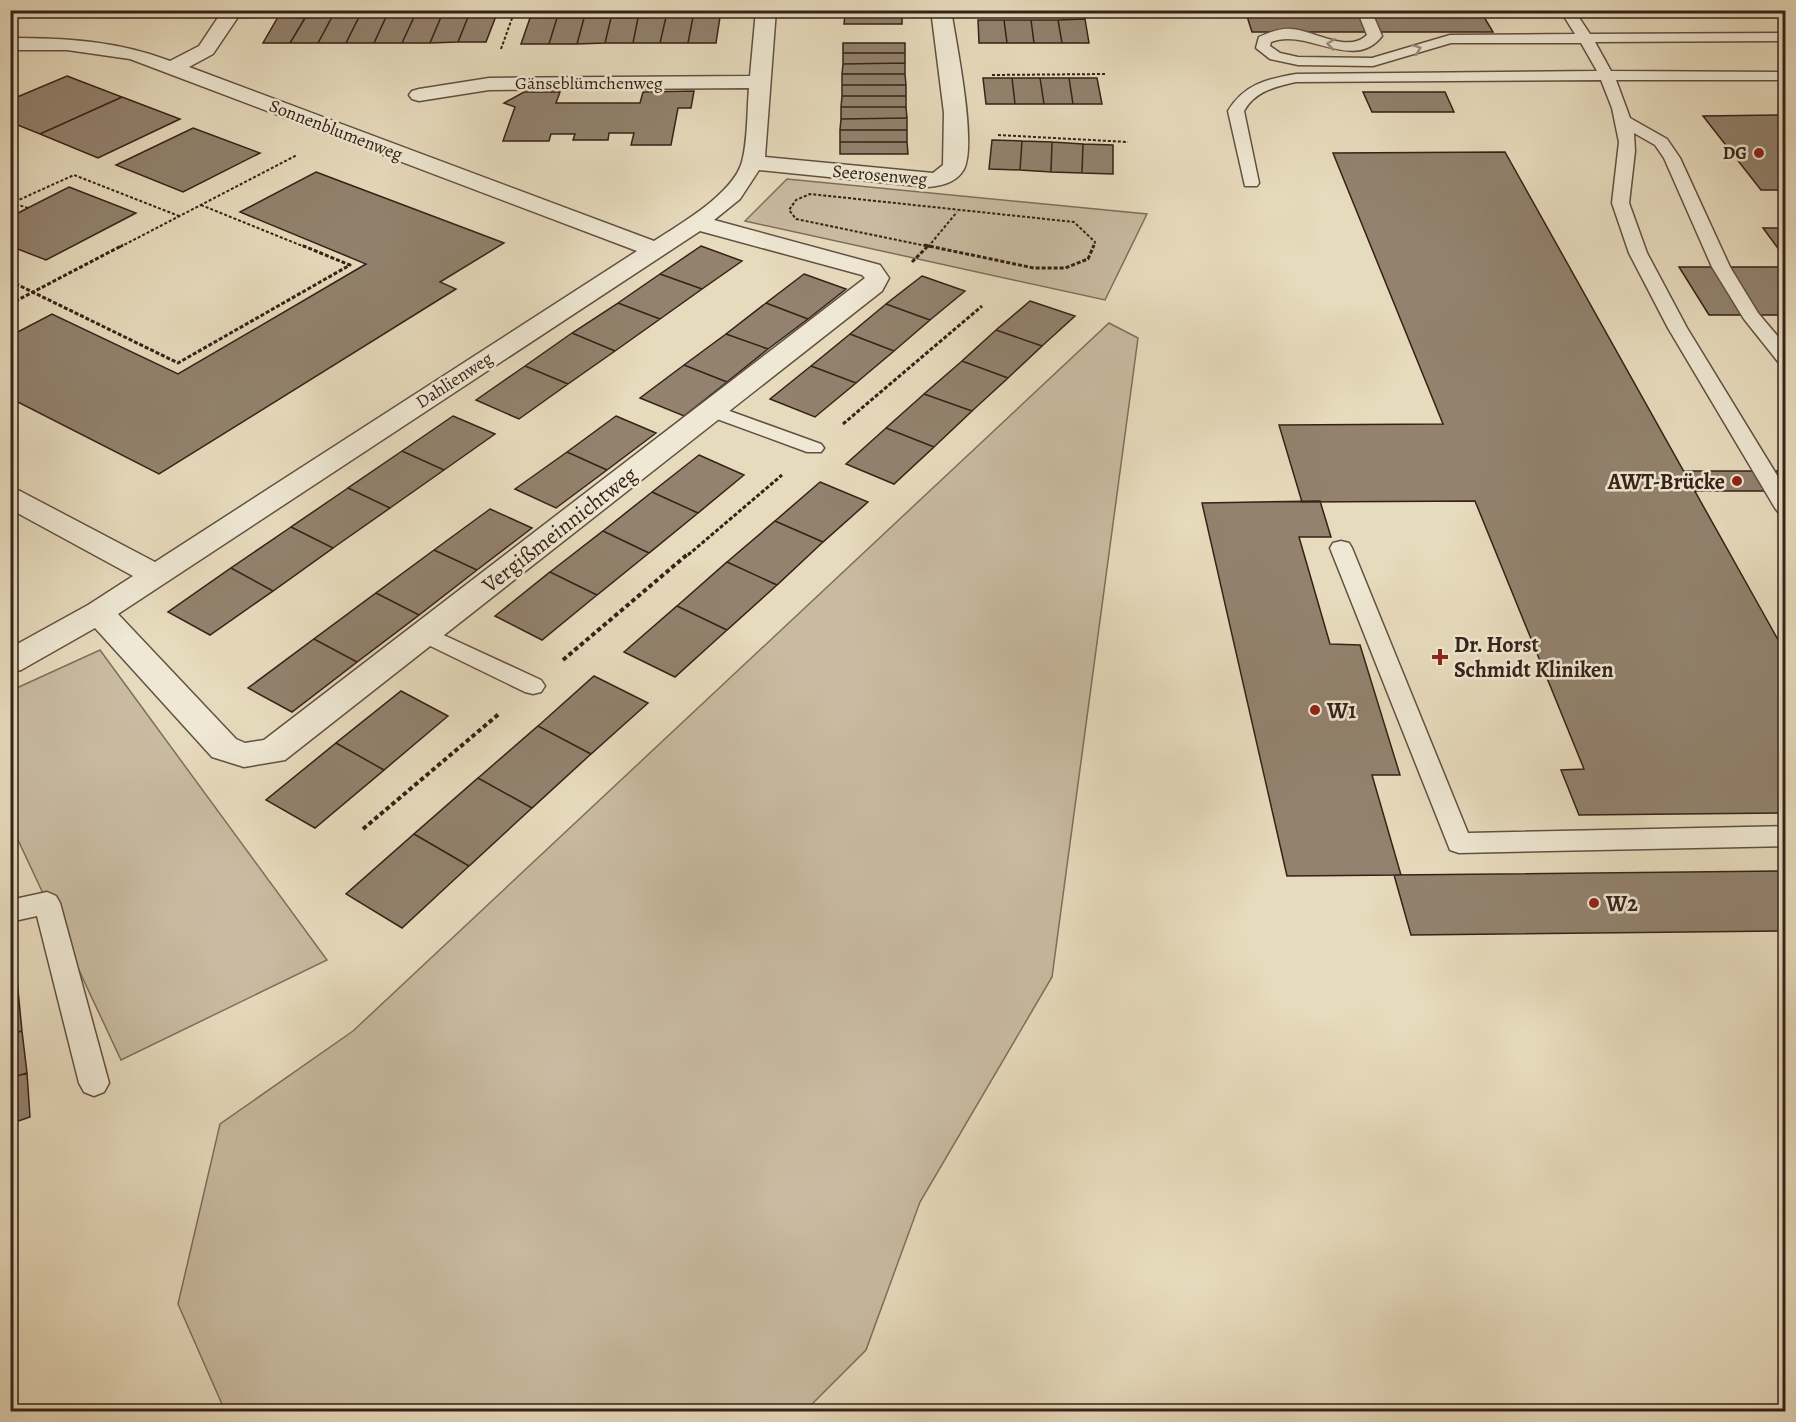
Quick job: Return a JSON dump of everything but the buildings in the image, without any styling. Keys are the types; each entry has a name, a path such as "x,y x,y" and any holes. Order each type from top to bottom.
{"street":[{"path":"172,68 206,50 233,11 304,10"},
{"name":"Dahlienweg","path":"10,662 99,612 697,223 732,194 753,163 766,10"},
{"name":"Seerosenweg","path":"753,163 928,180 937,180 950,173 954,165 956,134 942,14"},
{"name":"Sonnenblumenweg","path":"10,44 96,47 135,54 654,249"},
{"name":"Gänseblümchenweg","path":"418,95 489,84 761,82"},
{"path":"697,223 871,270 874,274"},
{"name":"Vergißmeinnichtweg","path":"99,612 224,748 244,755 273,751 873,286 877,278 874,274"},
{"path":"10,497 156,575"}],"lane":[{"path":"1364,10 1375,36 1372,40 1358,45 1323,43 1292,33 1270,37 1262,44 1267,52 1284,59 1373,62 1398,56 1439,41 1460,39 1785,37"},
{"path":"1567,10 1606,75 1623,120 1628,144 1618,192 1622,212 1637,249 1665,307 1785,508"},
{"path":"1447,25 1451,33 1460,39"},
{"path":"1251,183 1236,111 1240,100 1255,89 1271,83 1317,76 1785,76"},
{"path":"1623,120 1661,142 1672,158 1721,267 1750,315 1785,360"},
{"path":"713,411 814,448"},
{"path":"1341,548 1459,843 1785,836"},
{"path":"424,634 533,686"},
{"path":"10,911 47,903 94,1083"}],"path":[{"path":"942,14 1095,15"},
{"path":"949,76 1105,74"},
{"path":"10,304 341,132"},
{"path":"956,134 1128,142"},
{"path":"874,274 918,259 961,208 963,196 950,173"},
{"path":"28,208 12,203 74,175 180,216"},
{"path":"810,194 961,208 1074,222 1095,242 1088,260 1065,268 1034,268 824,226 796,219 789,210 796,200 810,194"},
{"path":"10,281 178,363 350,265 201,205"},
{"path":"363,829 982,306"}],"shaded area":[{"path":"787,179 1147,214 1105,300 745,221"},
{"path":"1109,323 1138,338 1052,977 920,1202 866,1350 805,1411 225,1411 178,1304 220,1124 353,1031"},
{"path":"100,650 327,960 121,1060 11,825 10,691"}],"place":[{"name":"DG","path":"1759,153"},
{"name":"AWT-Brücke","path":"1737,481"},
{"name":"Dr. Horst Schmidt Kliniken","path":"1440,657"},
{"name":"W1","path":"1315,710"},
{"name":"W2","path":"1594,903"}]}
